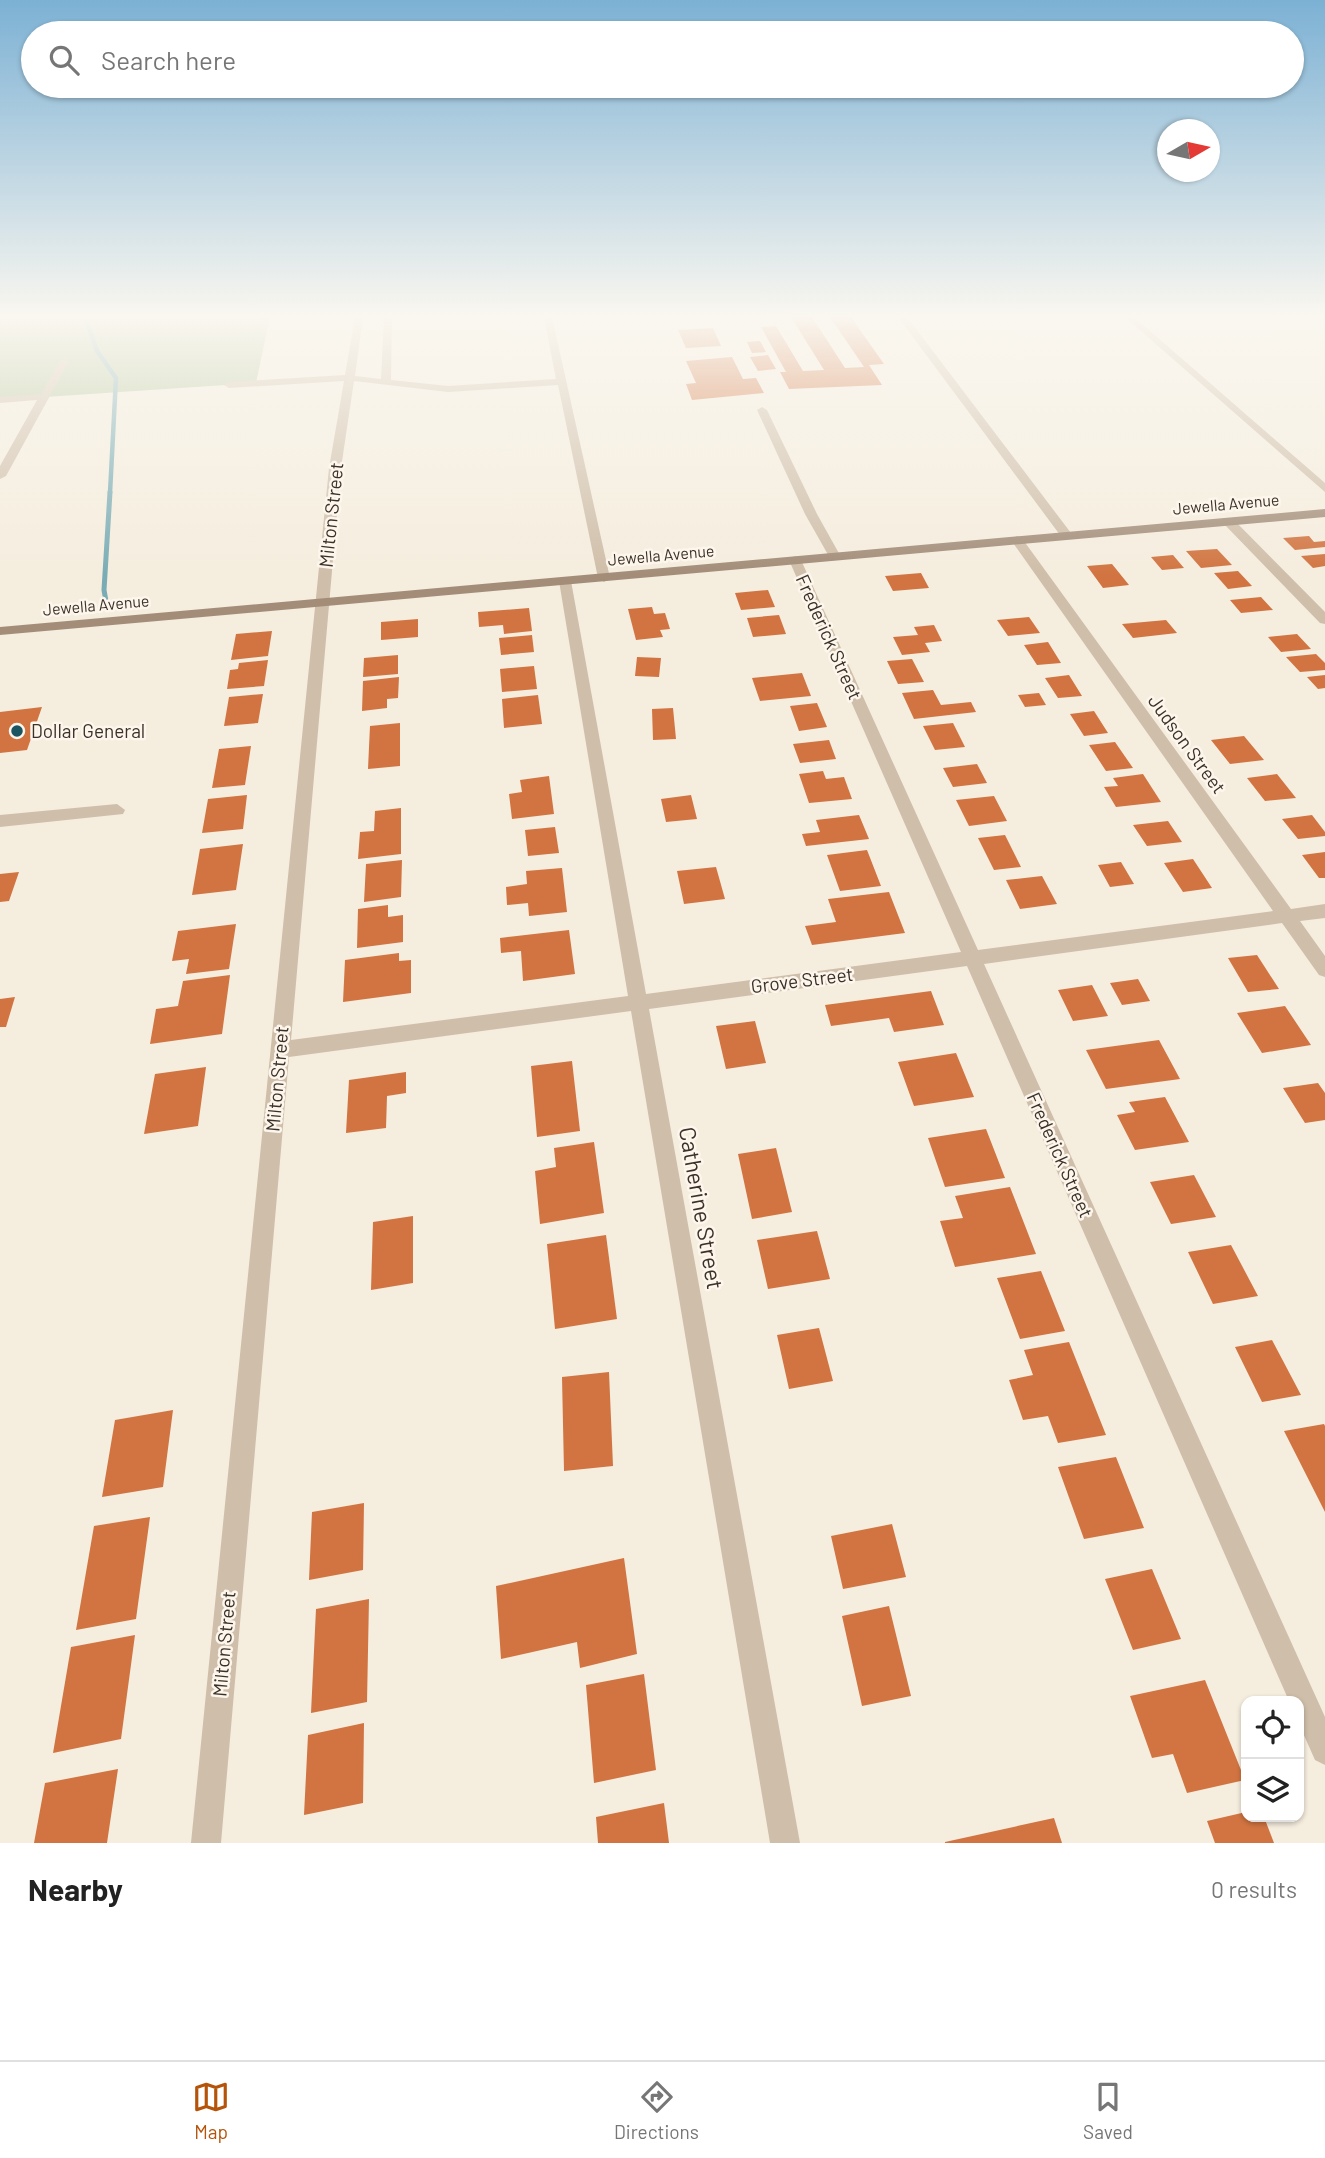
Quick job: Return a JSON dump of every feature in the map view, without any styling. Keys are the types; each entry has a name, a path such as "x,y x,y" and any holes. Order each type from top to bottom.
{"main road":[{"name":"Jewella Avenue","path":"0,631 1325,513"}],"street":[{"path":"0,475 40,403"},
{"name":"Milton Street","path":"206,1843 335,468 346,403"},
{"path":"567,403 604,578"},
{"path":"967,403 1067,536"},
{"path":"1227,403 1325,489"},
{"name":"Frederick Street","path":"762,410 811,514 835,557"},
{"path":"1228,521 1325,620"},
{"name":"Judson Street","path":"1017,540 1325,970"},
{"name":"Frederick Street","path":"795,561 1325,1750"},
{"name":"Catherine Street","path":"565,581 785,1843"},
{"path":"0,821 117,810"},
{"name":"Grove Street","path":"280,1050 1325,911"}],"building":[{"path":"1309,536 1314,542 1325,541 1325,547 1295,550 1283,538"},
{"path":"1217,549 1232,565 1201,568 1186,551"},
{"path":"1325,554 1325,566 1313,568 1301,556"},
{"path":"1173,555 1184,568 1162,570 1151,557"},
{"path":"1112,564 1129,585 1103,588 1087,566"},
{"path":"1238,571 1252,586 1228,589 1214,573"},
{"path":"921,573 929,588 893,591 885,576"},
{"path":"768,590 775,607 741,610 735,593"},
{"path":"1261,597 1273,610 1241,613 1230,600"},
{"path":"652,607 654,614 665,613 670,629 660,630 663,637 636,640 628,609"},
{"path":"529,608 532,631 504,634 503,625 479,627 478,612"},
{"path":"779,615 786,634 753,637 747,618"},
{"path":"1029,617 1040,633 1008,636 997,620"},
{"path":"418,619 418,637 381,640 381,622"},
{"path":"1166,620 1177,633 1133,638 1122,624"},
{"path":"934,625 942,641 925,643 930,652 902,655 893,637 918,635 914,627"},
{"path":"272,631 268,656 231,660 236,634"},
{"path":"1297,634 1311,649 1281,652 1268,637"},
{"path":"532,635 534,652 501,655 499,638"},
{"path":"1048,642 1061,663 1037,665 1024,645"},
{"path":"1316,654 1325,663 1325,670 1300,672 1286,657"},
{"path":"398,655 398,674 363,677 364,658"},
{"path":"637,657 661,658 659,677 635,676"},
{"path":"912,659 924,682 898,684 887,661"},
{"path":"268,660 264,686 227,689 230,670 238,669 239,663"},
{"path":"534,666 537,689 502,692 500,669"},
{"path":"802,673 811,696 760,701 752,678"},
{"path":"1069,675 1082,696 1058,698 1045,678"},
{"path":"1325,675 1325,688 1318,689 1307,677"},
{"path":"399,677 398,698 387,699 387,708 362,711 363,681"},
{"path":"933,690 941,705 971,702 976,712 914,719 902,693"},
{"path":"1039,693 1046,705 1025,707 1018,695"},
{"path":"263,694 258,723 224,726 229,697"},
{"path":"538,695 542,724 504,728 502,699"},
{"path":"817,703 827,727 799,731 790,706"},
{"name":"Dollar General","path":"42,707 27,750 0,753 0,712"},
{"path":"673,708 676,739 653,740 652,709"},
{"path":"1094,711 1108,733 1084,736 1070,714"},
{"path":"400,723 400,766 368,769 370,726"},
{"path":"953,723 965,747 935,750 923,726"},
{"path":"1244,736 1264,760 1230,764 1211,740"},
{"path":"829,740 836,759 800,763 793,744"},
{"path":"1115,742 1133,768 1106,771 1089,745"},
{"path":"251,746 245,785 212,788 219,749"},
{"path":"977,764 987,783 953,787 943,768"},
{"path":"823,771 826,779 844,777 852,799 809,803 799,774"},
{"path":"1143,774 1161,802 1116,807 1104,787 1118,786 1113,778"},
{"path":"1277,774 1296,798 1265,801 1247,778"},
{"path":"549,776 554,814 512,819 509,794 522,792 520,780"},
{"path":"247,795 243,829 202,833 208,799"},
{"path":"691,795 697,819 666,822 661,799"},
{"path":"994,796 1007,821 969,826 956,800"},
{"path":"401,808 401,854 358,859 360,832 374,831 375,811"},
{"path":"859,815 869,839 806,846 802,834 820,832 816,820"},
{"path":"1312,815 1325,832 1325,836 1298,839 1282,819"},
{"path":"1168,821 1182,842 1147,846 1133,825"},
{"path":"555,827 559,853 528,856 525,830"},
{"path":"1005,835 1021,867 994,870 978,838"},
{"path":"243,844 236,890 192,895 200,849"},
{"path":"867,850 881,886 840,891 827,855"},
{"path":"1325,852 1325,878 1319,878 1302,855"},
{"path":"1193,859 1212,888 1183,892 1164,863"},
{"path":"402,860 401,897 364,902 366,864"},
{"path":"1121,862 1134,884 1110,887 1098,865"},
{"path":"716,867 725,899 684,904 677,871"},
{"path":"562,868 567,912 529,916 528,903 507,905 506,887 527,884 526,871"},
{"path":"19,872 9,901 0,902 0,874"},
{"path":"1042,876 1057,904 1020,909 1006,880"},
{"path":"889,892 905,933 812,945 805,926 836,922 828,899"},
{"path":"388,905 388,917 403,915 403,942 357,948 358,909"},
{"path":"236,924 229,969 186,974 189,959 172,961 178,931"},
{"path":"569,930 575,974 523,981 521,951 501,953 500,938"},
{"path":"399,953 399,961 411,960 411,993 343,1002 345,960"},
{"path":"1257,955 1279,989 1248,992 1228,958"},
{"path":"230,975 222,1034 150,1044 156,1009 178,1006 183,981"},
{"path":"1138,979 1150,1001 1122,1005 1110,983"},
{"path":"1092,985 1108,1016 1073,1021 1058,990"},
{"path":"931,991 944,1025 894,1032 889,1018 831,1026 825,1005"},
{"path":"15,997 6,1027 0,1027 0,999"},
{"path":"1285,1006 1311,1045 1262,1053 1237,1013"},
{"path":"755,1021 766,1063 726,1069 716,1026"},
{"path":"1159,1040 1180,1079 1106,1089 1086,1050"},
{"path":"956,1053 974,1097 914,1106 898,1062"},
{"path":"572,1061 580,1131 537,1137 531,1066"},
{"path":"206,1067 198,1126 144,1134 155,1074"},
{"path":"406,1072 406,1093 387,1096 386,1128 346,1133 349,1080"},
{"path":"1318,1083 1325,1093 1325,1120 1305,1123 1283,1088"},
{"path":"1165,1097 1189,1142 1135,1150 1117,1115 1135,1112 1129,1102"},
{"path":"986,1129 1005,1178 945,1187 928,1138"},
{"path":"594,1142 604,1213 540,1224 535,1171 556,1167 554,1148"},
{"path":"776,1148 792,1212 752,1219 738,1154"},
{"path":"1194,1175 1216,1217 1171,1224 1150,1182"},
{"path":"1010,1187 1036,1254 955,1267 940,1221 963,1218 955,1196"},
{"path":"413,1216 413,1283 371,1290 373,1222"},
{"path":"817,1231 830,1279 768,1289 757,1240"},
{"path":"606,1235 617,1319 555,1329 547,1244"},
{"path":"1231,1245 1258,1296 1213,1304 1188,1252"},
{"path":"1041,1271 1065,1331 1020,1339 997,1278"},
{"path":"819,1328 833,1381 789,1389 777,1335"},
{"path":"1272,1340 1301,1395 1262,1402 1235,1347"},
{"path":"1069,1342 1106,1435 1058,1443 1048,1416 1023,1420 1009,1380 1033,1375 1024,1350"},
{"path":"609,1372 613,1466 564,1471 562,1377"},
{"path":"173,1410 163,1487 102,1497 115,1420"},
{"path":"1324,1424 1325,1426 1325,1512 1284,1431"},
{"path":"1116,1457 1144,1528 1084,1539 1058,1467"},
{"path":"364,1503 363,1570 309,1580 312,1512"},
{"path":"150,1517 136,1619 76,1630 94,1526"},
{"path":"892,1524 906,1577 843,1589 831,1536"},
{"path":"624,1558 637,1654 580,1668 577,1642 501,1659 496,1586"},
{"path":"1152,1569 1181,1639 1133,1650 1105,1579"},
{"path":"369,1599 367,1702 311,1713 316,1609"},
{"path":"889,1606 911,1696 862,1706 842,1616"},
{"path":"135,1635 121,1739 53,1753 71,1647"},
{"path":"644,1674 656,1770 594,1783 586,1685"},
{"path":"1205,1680 1241,1770 1241,1781 1187,1793 1173,1754 1152,1758 1130,1696"},
{"path":"364,1723 363,1803 304,1815 308,1735"},
{"path":"118,1769 107,1843 34,1843 45,1783"},
{"path":"664,1803 669,1843 598,1843 596,1817"},
{"path":"1241,1813 1241,1822 1266,1822 1274,1843 1215,1843 1207,1821"},
{"path":"1054,1818 1062,1843 945,1843 945,1842"}],"waterway":[{"path":"110,493 115,403"},
{"path":"107,607 104,590 110,492"}],"place":[{"name":"Dollar General","path":"17,731"}]}
